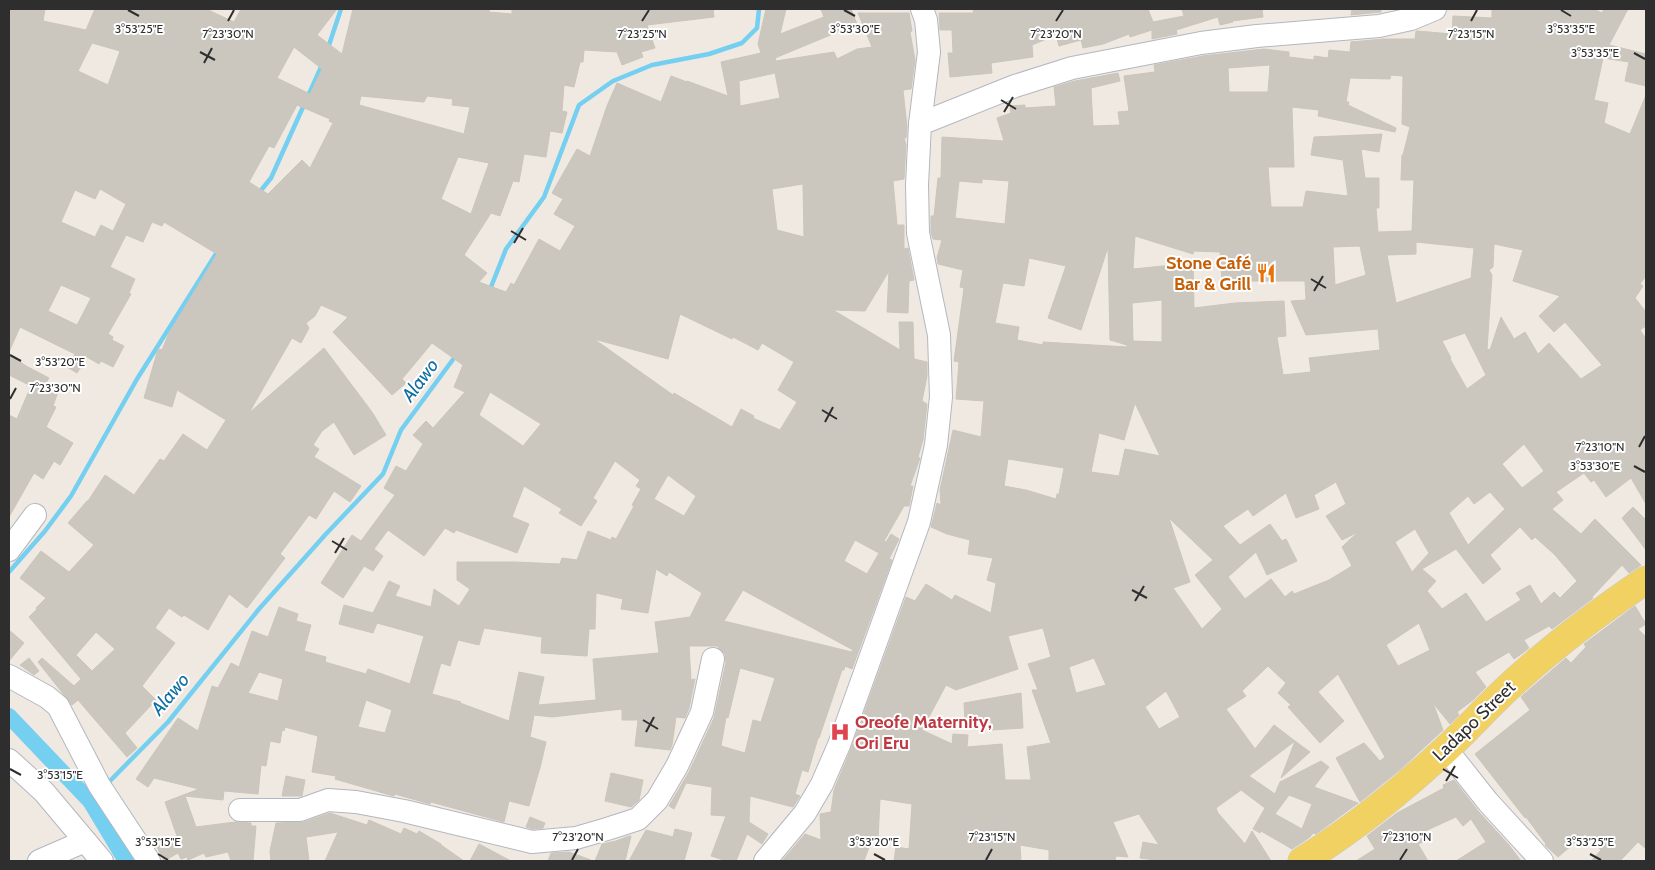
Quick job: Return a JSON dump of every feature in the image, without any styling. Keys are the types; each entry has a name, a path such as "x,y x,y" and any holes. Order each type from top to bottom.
{"main road":[{"name":"Ladapo Street","path":"1302,861 1335,841 1389,799 1446,749 1521,675 1574,631 1646,580"}],"street":[{"path":"765,861 805,812 822,784 840,745 918,522 936,445 941,397 939,335 918,233 917,185 920,124 929,52 926,20 922,9"},
{"path":"920,124 1015,86 1072,68 1201,43 1257,36 1379,26 1411,18 1435,9"},
{"path":"9,550 35,515"},
{"path":"240,810 300,810 328,800 356,802 404,811 531,852 630,822 638,819 657,800 676,766 702,712 713,659"},
{"path":"9,676 47,697 58,706 102,789 149,861"},
{"path":"1446,749 1488,802 1542,861"},
{"path":"9,760 44,792 102,861"},
{"path":"39,861 85,841"}],"building":[{"path":"9,9 45,9 43,21 86,30 95,9 206,9 234,22 241,9 337,9 317,35 342,54 353,9 489,9 489,12 512,14 512,9 713,9 714,17 647,25 655,48 641,52 643,57 622,65 617,52 584,50 583,62 580,62 574,87 564,85 562,111 567,112 562,133 550,131 546,157 524,154 519,182 513,181 500,216 491,213 464,255 487,273 479,282 506,292 511,283 514,285 539,239 560,251 575,226 554,214 563,199 552,193 577,149 590,156 617,83 661,102 671,76 728,96 721,62 761,53 758,44 766,9 786,9 780,34 824,17 821,9 851,9 857,24 775,58 776,61 834,52 837,59 857,49 872,47 858,13 909,13 915,60 911,89 903,90 907,127 906,138 904,138 906,145 904,179 893,181 897,225 904,225 904,249 908,248 914,280 909,281 908,313 887,312 889,271 865,311 833,310 900,350 899,322 913,322 914,359 927,362 927,376 922,401 927,404 923,440 918,457 920,458 910,486 913,486 909,506 904,506 884,541 886,542 891,534 899,539 889,559 892,560 852,669 845,666 844,670 842,670 808,772 802,770 795,794 800,796 793,807 750,796 749,822 768,834 762,844 747,834 736,861 727,861 711,856 726,816 711,815 712,787 686,783 674,809 669,806 689,772 714,718 726,662 725,654 717,646 689,646 691,680 695,679 685,718 676,717 670,750 635,746 638,720 622,720 622,709 552,717 534,715 530,737 546,742 541,764 529,806 509,801 504,822 431,802 430,804 395,794 394,796 390,795 335,779 336,776 312,772 318,736 285,727 284,731 282,730 280,743 270,741 266,766 261,765 258,794 224,791 223,800 185,796 196,827 235,822 251,823 251,826 256,826 253,861 231,861 228,852 206,857 204,853 188,860 187,857 181,859 178,853 164,861 157,847 177,836 165,802 199,789 154,778 148,787 136,779 178,718 198,731 212,686 218,688 231,663 239,667 252,631 268,637 279,607 298,614 296,621 311,625 304,651 326,657 325,662 366,674 368,669 410,684 424,636 377,623 373,633 339,624 344,605 373,613 389,581 400,586 395,596 431,607 434,589 459,606 470,589 457,580 457,562 560,564 562,558 577,560 588,531 611,540 612,537 616,539 641,489 636,486 640,480 615,461 593,498 597,501 581,526 559,513 562,509 524,486 512,517 529,524 517,553 456,530 454,533 445,528 424,556 388,530 374,549 383,556 373,571 364,566 343,598 321,583 352,535 361,541 395,495 384,488 396,466 406,471 423,444 413,435 426,421 433,428 465,392 454,387 463,365 432,343 402,379 406,383 392,395 333,332 348,317 321,305 315,316 306,323 309,328 301,343 292,338 249,413 324,348 372,412 386,435 354,455 334,422 322,431 313,445 319,449 314,457 361,486 350,502 334,491 316,519 309,515 280,554 285,558 247,608 229,594 208,630 169,608 155,628 175,643 142,686 156,700 125,733 137,748 127,757 78,700 72,705 38,662 42,658 74,686 81,679 29,617 46,598 20,578 41,551 69,572 94,545 68,523 88,501 105,475 134,495 160,459 164,461 183,434 207,450 226,420 177,390 172,407 144,398 158,349 162,350 169,333 217,254 164,222 162,226 152,222 143,242 126,235 110,267 135,279 129,293 131,294 108,334 113,337 112,340 124,346 113,367 101,361 99,364 87,357 77,373 67,367 75,354 20,327 9,352","holes":["92,43 120,51 108,85 78,71","294,47 322,69 310,94 277,78","775,73 780,98 740,106 739,81","361,96 424,102 427,96 453,99 452,105 470,107 464,134 359,105","297,105 330,119 329,121 333,123 310,168 302,160 268,194 249,182 269,146 274,148","458,157 489,163 471,214 441,199","803,184 804,237 777,230 772,189","100,189 126,204 113,231 101,225 95,237 61,222 75,190 95,199","61,285 91,298 77,325 48,311","680,314 758,350 762,343 794,362 778,390 797,402 780,430 753,418 754,416 741,409 732,427 674,393 673,395 594,339 668,359","490,392 541,424 523,446 479,415","668,475 696,496 684,516 654,499","855,540 879,553 867,574 844,561","656,569 667,576 669,572 702,593 690,617 655,622 659,653 593,659 596,700 538,705 544,677 519,672 509,721 461,702 432,694 441,663 450,666 458,640 479,645 484,628 542,637 541,653 587,656 589,629 595,629 596,593 623,599 621,609 648,613","743,590 853,650 852,652 724,621","96,632 115,649 92,671 76,655","740,668 775,678 761,722 753,720 745,753 721,746 726,717 728,718","259,672 283,679 278,701 248,693","366,700 392,710 385,733 358,727"]},
{"path":"973,9 1148,9 1153,22 1184,16 1182,9 1262,9 1263,17 1232,21 1220,25 1218,17 1176,30 1177,34 1152,39 1152,30 1130,37 1129,34 1103,44 1083,48 1081,40 1059,46 1056,35 1032,45 1033,57 991,63 992,73 950,77 948,53 953,53 952,30 940,30 939,13 974,13"},
{"path":"1352,9 1381,9 1381,12 1351,15"},
{"path":"1492,9 1594,9 1602,13 1604,9 1628,9 1609,45 1646,54 1646,86 1625,81 1629,62 1603,58 1594,100 1608,103 1604,123 1630,134 1646,95 1646,276 1640,284 1643,286 1635,298 1646,312 1646,326 1640,330 1646,339 1646,504 1631,478 1606,497 1594,480 1591,482 1584,473 1556,492 1563,500 1552,509 1581,534 1595,519 1641,565 1629,573 1622,565 1593,598 1552,629 1549,626 1524,640 1529,648 1524,652 1514,659 1509,652 1475,672 1486,687 1457,712 1459,715 1450,724 1433,703 1443,730 1402,768 1360,802 1336,758 1364,743 1380,761 1385,757 1338,674 1318,692 1344,721 1320,743 1288,707 1291,705 1278,693 1286,683 1268,666 1242,691 1246,696 1226,709 1255,749 1274,725 1295,741 1249,776 1275,794 1280,782 1321,761 1329,767 1314,787 1358,803 1292,849 1261,831 1260,833 1253,829 1265,808 1241,790 1216,808 1218,813 1245,844 1252,831 1271,861 1164,861 1140,858 1143,842 1159,845 1139,814 1113,822 1128,857 1116,856 1115,861 1049,861 1049,850 1020,845 1021,861 894,861 896,847 909,849 912,804 880,799 878,839 872,839 864,861 782,861 805,834 821,840 820,814 831,812 834,790 851,749 906,597 915,601 926,584 952,600 955,595 991,613 996,583 987,580 993,558 968,554 970,540 947,534 931,527 937,503 941,505 940,490 953,430 981,437 984,401 956,399 959,362 954,361 964,288 960,287 963,270 938,264 937,258 942,240 933,239 931,232 931,216 934,216 938,178 941,178 942,137 1004,141 997,118 1011,113 1010,106 1025,105 1025,108 1056,106 1054,87 1075,81 1118,73 1120,81 1091,88 1093,126 1120,125 1118,112 1129,111 1124,76 1155,72 1154,65 1203,56 1264,49 1289,52 1289,57 1314,60 1314,56 1328,58 1329,50 1350,52 1351,42 1415,39 1416,31 1452,34 1453,16 1492,18","holes":["1270,65 1268,92 1229,92 1228,68","1391,75 1403,76 1402,124 1410,127 1402,155 1401,180 1414,180 1412,231 1378,232 1376,208 1379,208 1379,178 1365,178 1361,149 1379,152 1382,134 1314,137 1311,155 1343,160 1348,196 1306,191 1303,207 1271,207 1268,167 1294,167 1292,107 1319,110 1318,116 1395,132 1396,128 1348,105 1349,102 1346,102 1350,78 1390,79","982,179 1009,181 1005,224 955,218 959,181 982,183","1135,236 1193,254 1194,251 1220,252 1222,281 1305,281 1306,300 1291,301 1306,335 1378,329 1380,350 1309,358 1311,372 1283,375 1277,337 1286,336 1284,301 1235,303 1194,308 1193,263 1133,269","1416,242 1474,248 1471,278 1396,303 1387,255 1416,254","1494,244 1523,250 1513,281 1560,296 1539,316 1554,332 1565,322 1602,365 1581,379 1549,343 1538,354 1525,332 1514,339 1501,317 1490,350 1487,349 1492,275 1489,270 1493,267","1360,246 1366,275 1335,285 1333,247","1108,247 1110,340 1127,345 1127,347 1043,342 1043,345 1017,340 1019,327 995,323 1003,283 1024,286 1029,258 1066,266 1048,318 1081,330","1162,300 1162,342 1133,341 1132,303","1465,333 1486,375 1467,389 1442,341","1135,403 1160,456 1125,449 1119,476 1091,472 1099,433 1124,440","1524,444 1544,471 1522,488 1502,464","1008,459 1064,468 1059,494 1057,494 1056,499 1004,486","1336,482 1346,504 1326,516 1342,540 1358,532 1342,547 1352,566 1329,580 1294,594 1292,591 1285,597 1271,579 1245,599 1228,577 1256,552 1267,575 1297,561 1286,539 1282,541 1270,524 1240,545 1223,526 1248,509 1253,516 1286,493 1296,518 1319,509 1314,495","1490,492 1505,509 1468,545 1449,513 1468,496 1474,504","1169,518 1213,560 1195,575 1222,609 1202,629 1173,588 1190,582","1520,527 1532,540 1535,537 1555,555 1577,581 1560,598 1554,592 1541,604 1530,585 1516,593 1521,600 1486,622 1466,593 1442,609 1427,591 1436,581 1422,569 1456,549 1483,584 1501,569 1490,555","1415,529 1429,553 1412,572 1395,542","1419,623 1430,650 1398,666 1386,645","1043,628 1051,657 1028,664 1038,690 1032,690 1051,743 1027,747 1031,780 1005,780 1002,744 967,747 968,735 953,734 952,744 922,730 946,685 956,690 1018,669 1008,636","1094,658 1106,685 1076,693 1069,667","1166,691 1180,717 1159,729 1145,707","1289,795 1312,804 1302,829 1275,814"]},
{"path":"9,354 26,366 49,378 44,386 58,392 53,406 56,407 46,427 73,443 60,465 54,461 43,479 34,473 9,517 9,415 17,419 31,386 9,375"},
{"path":"1633,507 1646,520 1646,550 1622,518"},
{"path":"1635,606 1646,624 1638,629 1646,637 1646,849 1638,842 1620,861 1591,861 1601,850 1585,834 1558,857 1545,845 1526,817 1475,754 1530,710 1521,697 1523,695 1566,658 1571,663 1586,647 1584,644"},
{"path":"9,630 24,643 9,661"},
{"path":"29,658 39,671 34,675 20,665"},
{"path":"1021,693 1023,728 992,730 991,720 965,721 964,703"},
{"path":"1295,741 1310,752 1281,778"},
{"path":"611,773 643,780 639,800 631,807 605,801"},
{"path":"286,776 305,780 302,796 282,796"},
{"path":"1454,780 1521,861 1456,861 1486,842 1471,819 1463,826 1456,817 1423,832 1426,841 1418,844 1428,861 1356,861 1375,849 1367,836 1397,813 1444,788 1443,785"},
{"path":"330,813 367,825 369,820 401,834 404,828 417,834 419,831 464,861 325,861 338,832 306,837 309,861 271,861 270,851 276,823 304,822"},
{"path":"530,817 545,823 543,828 533,829 526,827"},
{"path":"675,829 692,833 684,861 629,861 646,830 673,837"},
{"path":"631,836 625,861 595,861 602,844"},
{"path":"479,844 511,861 470,861"},
{"path":"569,852 591,861 548,861 551,853"}],"waterway":[{"path":"328,48 341,9"},
{"name":"Alawo","path":"489,292 506,249 544,197 579,105 613,81 652,65 709,54 742,43 757,28 759,9"},
{"path":"258,194 271,178 322,65"},
{"path":"9,572 45,531 71,496 137,379 219,249"},
{"name":"Alawo","path":"107,784 168,722 259,609 383,474 401,430 457,354"},
{"path":"9,716 90,801 126,861"},
{"name":"Alawo","path":"90,801 97,794"}],"place":[{"name":"Stone Café Bar & Grill","path":"1266,273"},
{"name":"Oreofe Maternity, Ori Eru","path":"840,732"}]}
